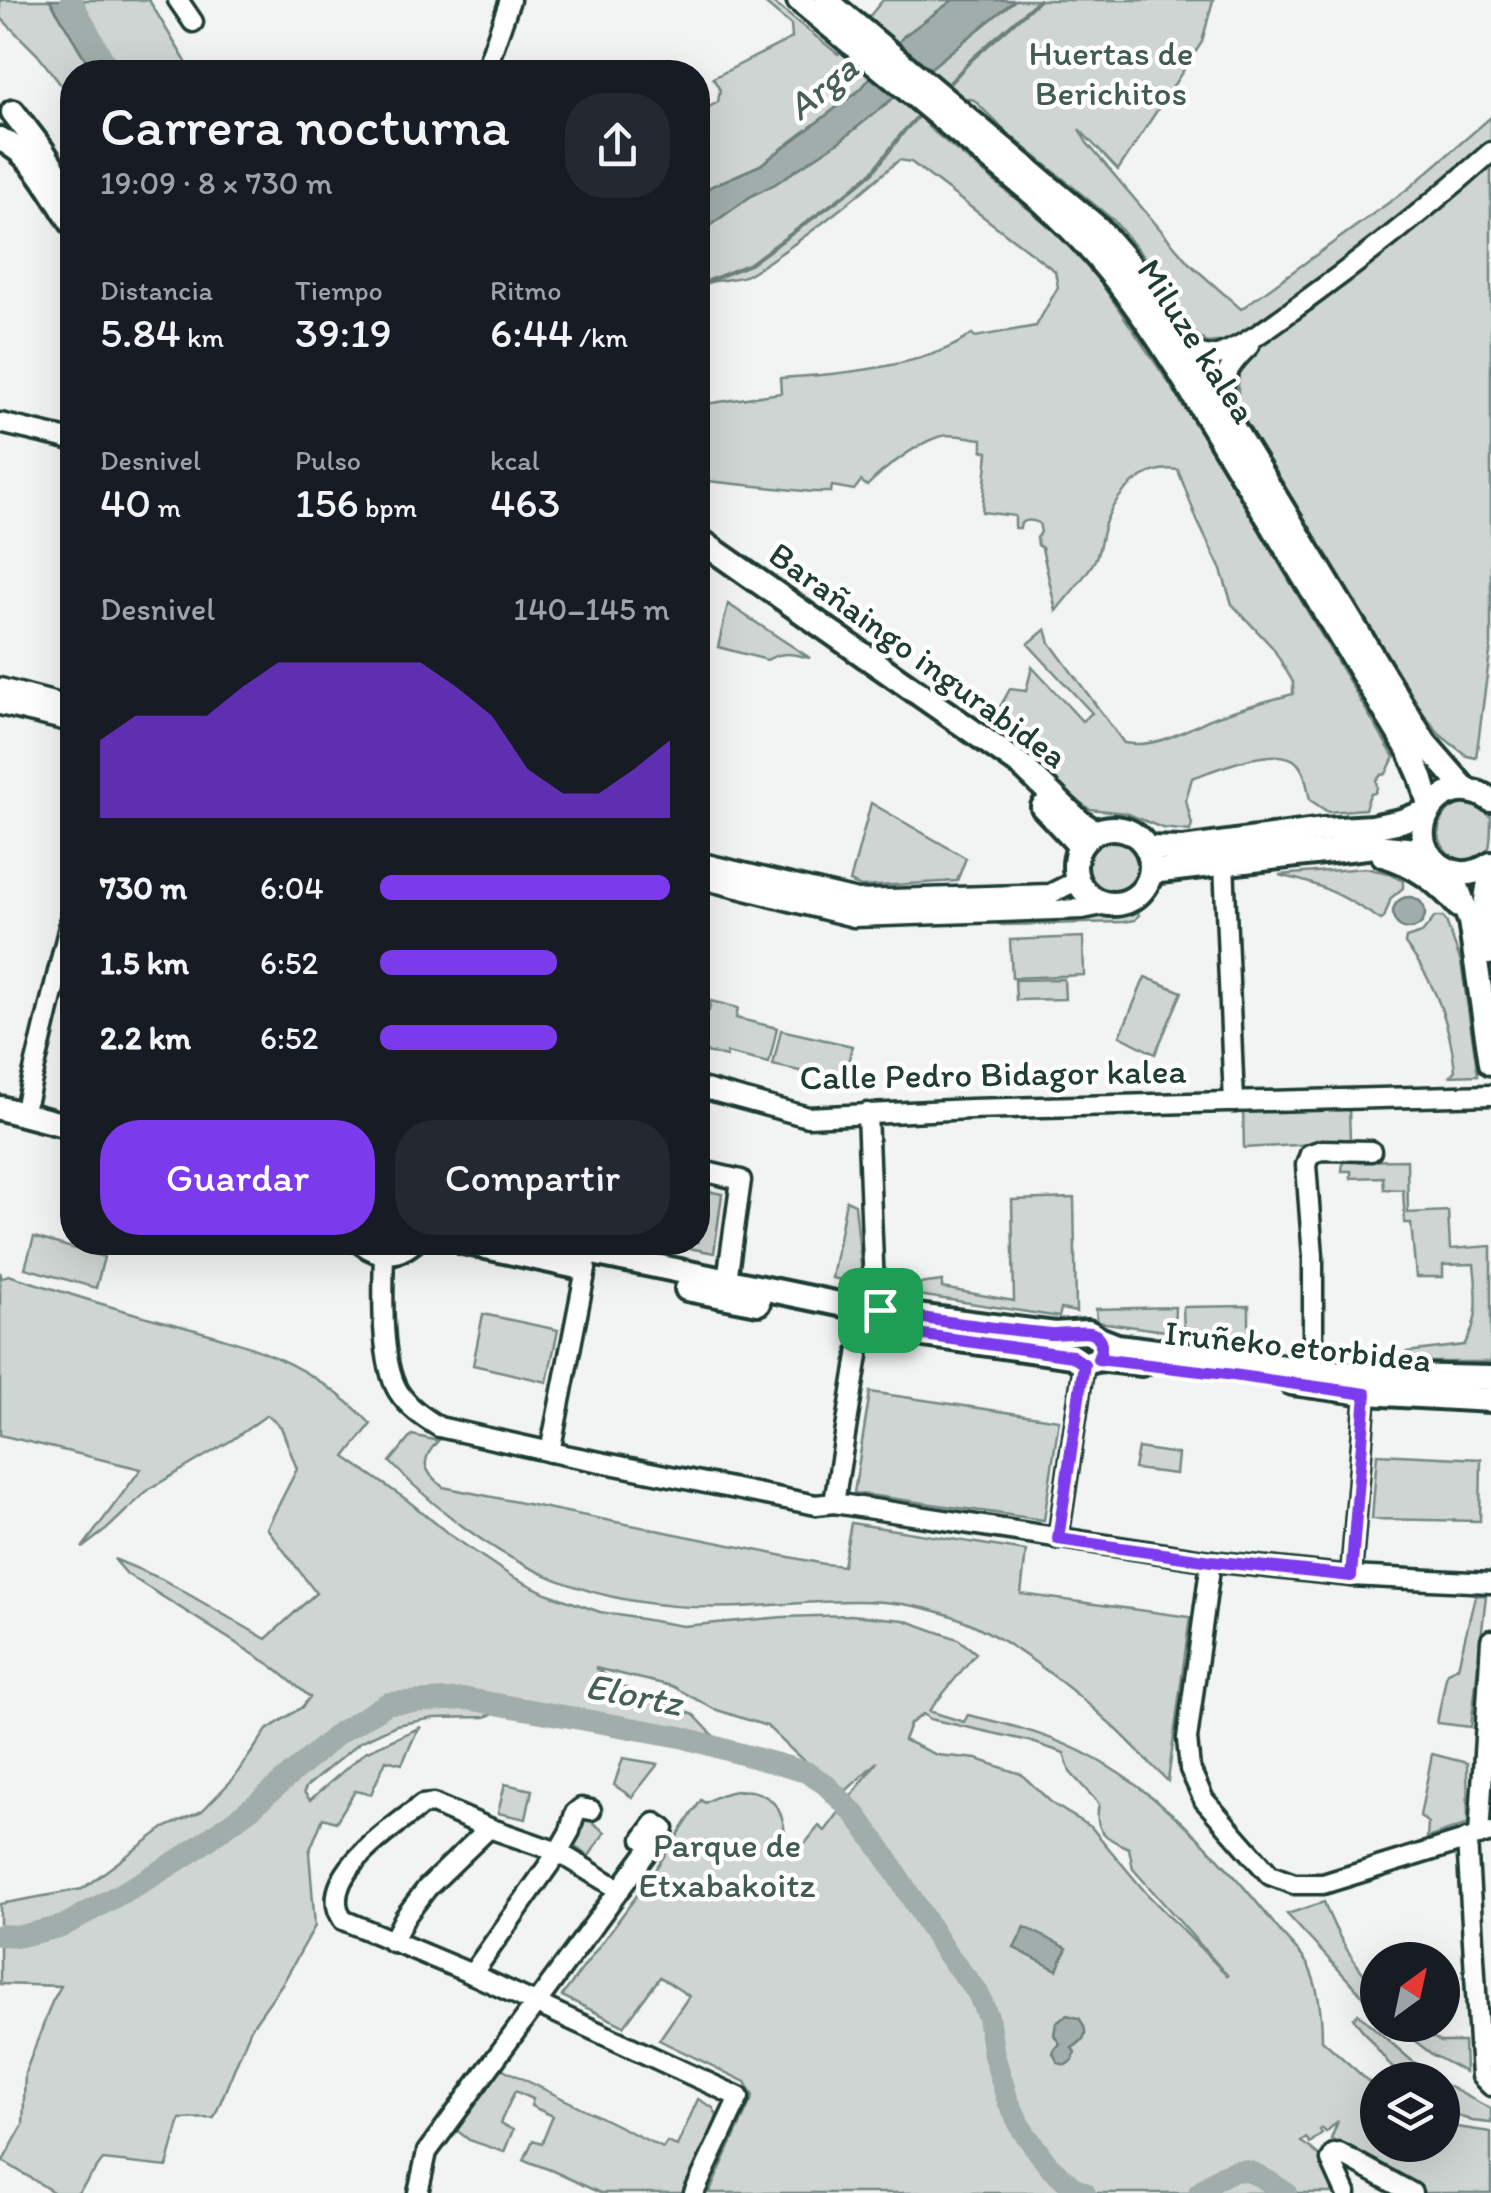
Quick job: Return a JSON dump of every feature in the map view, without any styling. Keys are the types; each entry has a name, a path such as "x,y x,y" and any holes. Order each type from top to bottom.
{"main road":[{"name":"Miluze kalea","path":"799,0 855,35 1098,228 1131,266 1425,742 1466,790"},
{"name":"Miluze kalea","path":"826,0 855,35"},
{"path":"6,103 8,126 0,137 29,159 60,205"},
{"path":"6,103 60,179"},
{"name":"Miluze kalea","path":"950,114 1080,236 1149,322 1416,766 1429,810 1423,833 1430,854"},
{"name":"Barañaingo ingurabidea","path":"710,547 1022,766 1080,822 1088,839"},
{"name":"Barañaingo ingurabidea","path":"710,563 1013,776 1088,839"},
{"path":"1390,824 1412,790 1416,766"},
{"path":"1149,860 1183,849 1390,824 1429,810 1444,796 1466,790 1491,800"},
{"path":"1106,828 1118,828 1140,838 1149,860 1148,883 1140,893 1119,904 1106,904 1084,891 1075,868 1076,857 1088,839 1106,828"},
{"path":"1149,860 1224,862 1374,846 1430,854 1451,871 1472,873 1491,867 1482,913 1491,1064"},
{"path":"1355,848 1390,857 1425,874 1482,913"},
{"path":"1451,871 1482,913 1491,971"},
{"path":"0,1094 60,1109"},
{"path":"0,1108 60,1124"},
{"name":"Iruñeko etorbidea","path":"589,1255 868,1315 1056,1334 1086,1351 1226,1374 1366,1394 1491,1400"},
{"name":"Iruñeko etorbidea","path":"589,1255 726,1280 868,1315"},
{"name":"Iruñeko etorbidea","path":"1086,1351 1116,1346 1318,1371 1491,1378"}],"street":[{"path":"178,0 192,22"},
{"path":"489,60 510,0"},
{"path":"1184,348 1204,356 1218,356 1267,328 1420,214 1491,152"},
{"path":"1224,416 1223,391 1228,368 1267,328"},
{"path":"0,423 60,437"},
{"path":"0,688 60,704"},
{"path":"0,704 60,719"},
{"name":"Calle Pedro Bidagor kalea","path":"1224,862 1234,1102"},
{"path":"710,865 857,900 1050,894 1078,880"},
{"path":"710,881 854,918 1082,909 1106,904"},
{"path":"27,1100 60,964"},
{"name":"Calle Pedro Bidagor kalea","path":"710,1090 808,1117 1491,1095"},
{"path":"834,1503 874,1288 867,1113"},
{"path":"1318,1371 1314,1361 1313,1256 1306,1165 1310,1154 1322,1150 1371,1151"},
{"path":"710,1173 741,1180 726,1280"},
{"path":"384,1255 390,1374 408,1404 439,1427 816,1505 834,1503 1211,1561 1351,1576 1491,1582"},
{"path":"550,1452 589,1255"},
{"path":"1058,1539 1086,1351"},
{"path":"1351,1576 1366,1394"},
{"path":"1211,1561 1187,1739 1190,1769 1204,1800 1270,1875 1294,1884 1323,1884 1479,1836"},
{"path":"1491,1640 1479,1836 1481,2076 1491,2086"},
{"path":"620,1890 558,1852 433,1804 422,1804 359,1856 343,1878 336,1899 343,1920 472,1974 739,2097 694,2193"},
{"path":"472,1974 558,1852 575,1812 581,1808 591,1810"},
{"path":"392,1942 426,1888 489,1828"},
{"path":"418,2193 426,2152 652,1846"},
{"path":"1346,2193 1331,2160 1339,2152 1412,2193"}],"green space":[{"path":"0,0 50,0 86,60 60,60 60,84 37,54 0,20"},
{"path":"83,0 149,0 185,60 105,60 91,47"},
{"path":"761,0 770,0 838,54 883,0 953,0 904,36 861,89 760,165 710,187 710,106 718,102 720,90 713,78 792,38 791,25"},
{"name":"Huertas de Berichitos","path":"1015,0 1213,0 1202,42 1118,170 1079,129 1189,263 1241,309 1409,188 1491,117 1491,645 1476,758 1467,756 1439,734 1398,680 1237,409 1239,370 1275,313 1227,341 1207,343 1193,331 1157,272 1113,220 1005,131 974,100 960,97 928,127 1054,230 1093,271 1199,429 1394,757 1386,774 1376,780 1377,788 1370,794 1365,809 1328,812 1310,800 1297,763 1288,758 1262,757 1192,778 1186,800 1190,831 1162,828 1126,813 1089,809 1005,738 1005,731 988,728 1010,689 1026,691 1032,667 1082,721 1092,713 1028,644 1046,629 1050,643 1124,743 1160,741 1215,717 1293,694 1293,682 1273,648 1232,604 1178,470 1154,471 1134,482 1117,500 1106,521 1095,560 1056,611 1042,548 1038,545 1039,523 1026,521 1015,528 1015,516 982,512 988,452 982,450 982,439 951,435 933,439 902,457 867,486 861,481 854,490 832,486 831,492 813,492 710,481 710,403 781,393 780,378 907,362 972,334 975,337 1036,326 1058,287 1055,271 911,162 899,160 827,220 749,274 710,282 710,225 840,141"},
{"path":"728,604 810,658 788,654 767,660 718,647"},
{"path":"871,803 966,858 957,881 861,887 850,882"},
{"path":"1464,803 1478,805 1491,817 1491,825 1487,852 1463,860 1445,849 1439,829 1450,809"},
{"path":"1116,838 1135,847 1144,866 1135,885 1116,894 1097,885 1088,866 1097,847"},
{"path":"1365,868 1403,881 1403,888 1391,898 1381,920 1332,892 1279,875"},
{"path":"1137,910 1139,915 1123,922 1002,925 993,922 992,917"},
{"path":"1435,917 1446,921 1461,962 1478,1075 1450,1076 1455,1070 1445,1019 1425,973 1405,944 1406,938 1422,933"},
{"path":"1083,937 1084,975 1012,978 1010,940"},
{"path":"1145,977 1182,992 1155,1054 1120,1036"},
{"path":"1064,979 1065,999 1016,1000 1015,980"},
{"path":"711,1001 738,1008 736,1018 777,1028 769,1063 727,1053 726,1057 710,1053"},
{"path":"781,1030 852,1046 844,1081 773,1065"},
{"path":"1349,1105 1350,1142 1244,1148 1243,1109"},
{"path":"1407,1160 1408,1213 1448,1211 1450,1249 1491,1246 1491,1362 1401,1362 1407,1352 1464,1345 1473,1326 1476,1306 1474,1264 1443,1265 1443,1277 1416,1277 1411,1223 1405,1223 1403,1190 1384,1189 1383,1177 1351,1178 1351,1171 1342,1171 1343,1161"},
{"path":"710,1192 722,1194 714,1253 710,1252"},
{"path":"1074,1198 1076,1312 1061,1309 1059,1317 880,1289 942,1281 942,1288 1014,1301 1012,1200"},
{"path":"846,1200 855,1204 863,1284 832,1278"},
{"path":"34,1237 60,1244 60,1255 104,1257 96,1288 25,1268"},
{"name":"Parque de Etxabakoitz","path":"0,1272 2,1278 8,1275 235,1342 292,1365 345,1400 371,1424 345,1457 450,1535 511,1576 546,1593 600,1612 683,1626 851,1615 904,1620 958,1639 976,1653 929,1711 964,1722 968,1715 1034,1733 1097,1760 1124,1777 1173,1815 1218,1858 1309,1966 1318,1997 1322,2040 1360,2074 1360,2157 1331,2139 1338,2121 1326,2132 1322,2128 1322,2133 1310,2143 1306,2138 1301,2142 1325,2163 1340,2193 709,2193 753,2096 745,2082 659,2040 689,1996 660,1977 624,2026 562,1996 647,1882 701,1800 705,1803 736,1791 763,1795 781,1814 784,1848 795,1856 819,1826 825,1831 877,1762 846,1791 797,1755 767,1726 714,1709 672,1686 595,1668 623,1687 694,1715 726,1749 512,1705 485,1717 434,1718 396,1725 360,1742 306,1787 304,1792 310,1800 365,1752 421,1727 402,1764 386,1760 371,1794 355,1791 336,1822 323,1818 309,1852 315,1926 251,2028 214,2118 180,2119 167,2167 103,2160 78,2193 55,2193 3,2161 23,2125 25,2073 61,1986 0,1984 0,1904 82,1889 164,1828 202,1811 233,1779 267,1730 302,1707 310,1697 272,1666 127,1574 114,1559 162,1579 266,1639 316,1593 267,1528 297,1469 281,1427 267,1415 148,1490 82,1548 141,1469 0,1435","holes":["923,1714 930,1719 1029,1741 1064,1753 1070,1772 1099,1804 1098,1821 1103,1833 1129,1848 1133,1869 1228,1976 1147,1894 1091,1827 1053,1804 1021,1774 977,1759 937,1755 904,1740 910,1724"]},
{"path":"1249,1306 1249,1342 1184,1333 1183,1307"},
{"path":"1175,1307 1174,1332 1097,1322 1096,1309"},
{"path":"483,1314 558,1330 547,1382 473,1365"},
{"path":"870,1392 1059,1420 1044,1520 854,1493"},
{"path":"412,1435 438,1441 428,1454 426,1465 443,1487 824,1564 843,1566 851,1523 1026,1551 1021,1594 1190,1617 1168,1781 1059,1680 1016,1649 952,1616 880,1602 701,1607 650,1604 556,1579 513,1559 471,1532 390,1462"},
{"path":"1138,1448 1178,1454 1176,1474 1134,1469"},
{"path":"1377,1454 1481,1459 1480,1521 1372,1519"},
{"path":"1486,1595 1471,1727 1437,1723 1447,1672 1458,1667 1475,1596"},
{"path":"1432,1754 1467,1763 1468,1824 1427,1838 1428,1823 1420,1816"},
{"path":"623,1758 658,1764 632,1797 614,1785"},
{"path":"505,1784 532,1790 526,1819 498,1813"},
{"path":"585,1817 605,1832 589,1856 572,1842"},
{"path":"1324,1902 1334,1927 1360,1969 1360,1993 1287,1914"},
{"path":"1372,2042 1390,2042 1414,2062 1388,2062"},
{"path":"1416,2042 1464,2042 1465,2072 1460,2069 1460,2062 1446,2062"},
{"path":"501,2068 663,2148 667,2142 677,2146 698,2099 713,2108 717,2115 688,2193 600,2193 524,2160 533,2140 542,2143 553,2116 531,2106 533,2099 515,2091 500,2123 513,2130 504,2152 469,2140 455,2129"},
{"path":"1460,2093 1491,2109 1491,2123 1460,2116"},
{"path":"1460,2127 1491,2132 1491,2193 1424,2193 1367,2162 1460,2162"}],"shaded area":[{"path":"50,0 83,0 91,47 105,60 86,60"},
{"path":"953,0 1015,0 840,141 710,225 710,187 761,165 861,89 904,36"},
{"path":"1409,897 1420,902 1425,913 1420,924 1409,929 1398,924 1393,913 1398,902"},
{"path":"1025,1927 1067,1948 1057,1970 1014,1948"},
{"path":"1067,2015 1079,2018 1085,2031 1072,2048 1073,2060 1066,2065 1058,2063 1053,2053 1060,2044 1054,2035 1056,2023"}],"waterway":[{"name":"Arga","path":"71,0 104,60"},
{"path":"944,89 1039,0"},
{"path":"710,280 750,264 850,191 873,172 920,114"},
{"name":"Elortz","path":"0,1935 21,1936 63,1926 149,1878 254,1806 339,1733 388,1703 468,1699 681,1737 806,1772 825,1784 856,1815 946,1953 978,1993 988,2017 1008,2101 1023,2131 1048,2165 1085,2193"},
{"name":"Elortz","path":"1199,2193 1224,2175 1242,2170 1286,2193"}],"route":[{"path":"880,1310 1056,1334 1088,1332 1101,1344 1098,1359 1366,1394 1351,1576 1058,1539 1084,1364 1072,1356 896,1331 878,1324 880,1310"}]}
